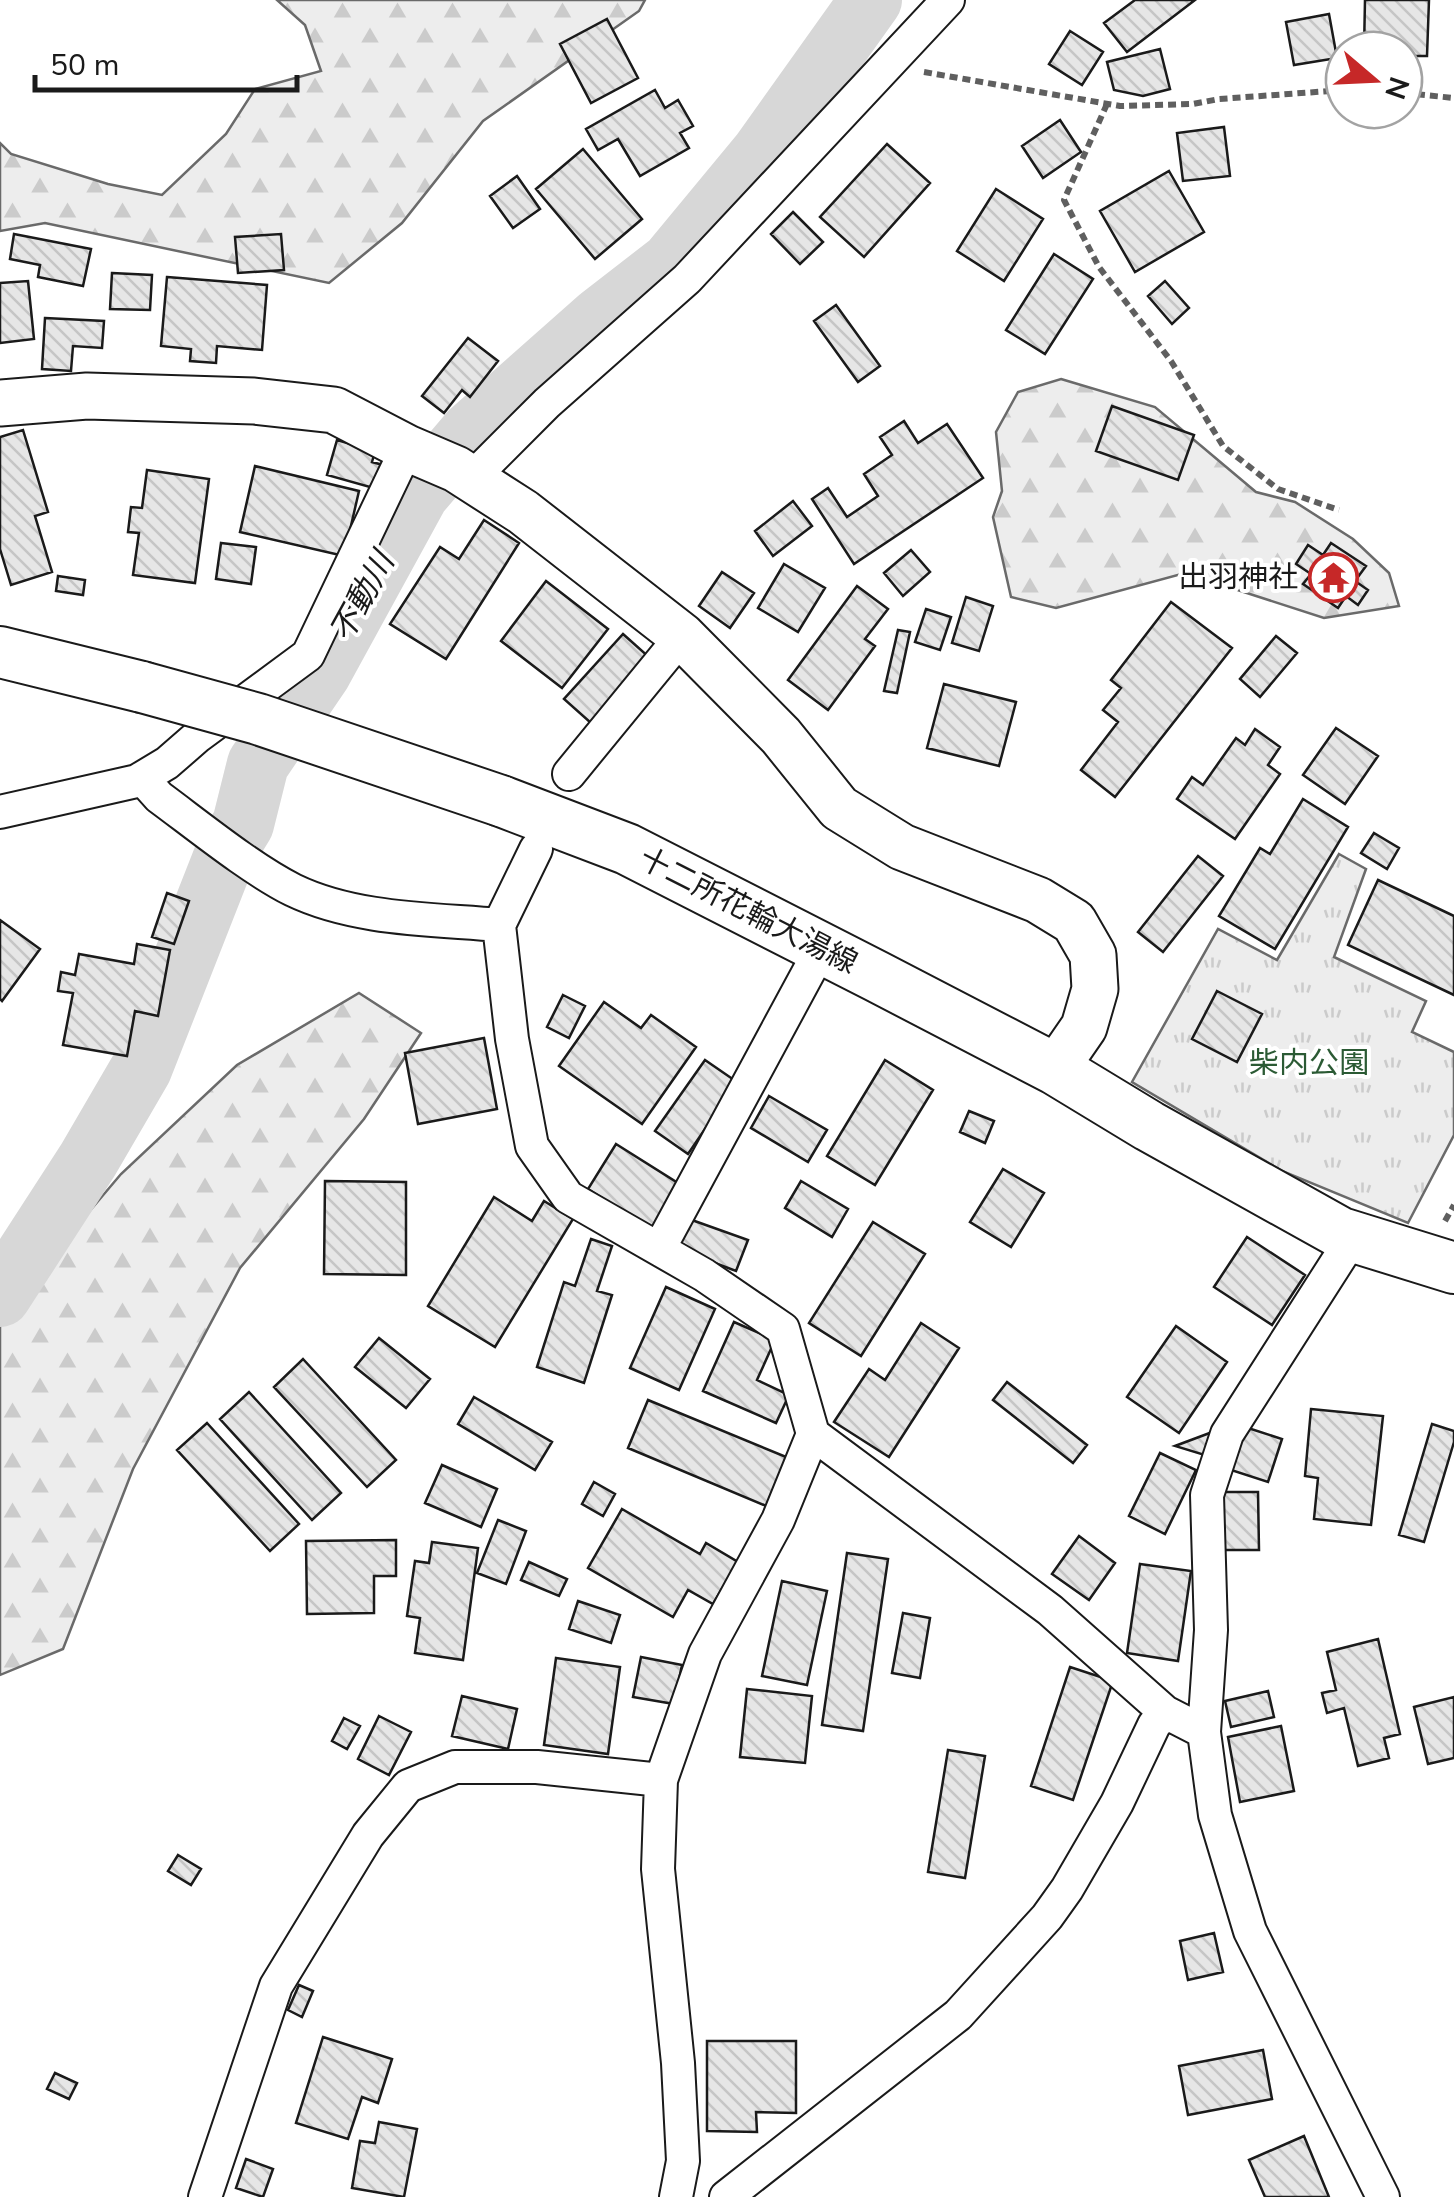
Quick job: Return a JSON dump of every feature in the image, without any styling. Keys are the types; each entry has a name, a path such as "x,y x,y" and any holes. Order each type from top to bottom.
{"main road":[{"name":"十二所花輪大湯線","path":"0,652 295,731 501,801 627,849 1055,1068 1341,1234 1454,1268"}],"street":[{"path":"0,812 142,778 308,655 440,464 547,404 687,278 948,0"},
{"path":"0,403 86,396 254,401 334,410 523,512 682,636 781,736 839,808 902,847 1038,900 1074,922 1094,955 1095,989 1084,1027 1055,1068"},
{"path":"569,774 682,636"},
{"path":"142,778 159,797 292,889 334,905 389,915 499,925"},
{"path":"536,849 499,925 512,1038 532,1146 568,1197 784,1329 813,1434 778,1520 705,1654 661,1780 658,1869 678,2063 682,2161 676,2197"},
{"path":"658,1249 821,949"},
{"path":"1353,1237 1227,1434 1208,1494 1211,1630 1204,1732 1215,1815 1250,1931 1384,2197"},
{"path":"813,1434 1050,1610 1164,1712 1204,1732"},
{"path":"726,2197 958,2015 1047,1917 1117,1802 1164,1712"},
{"path":"205,2197 276,1986 368,1835 408,1786 454,1767 537,1767 661,1780"}],"path":[{"path":"888,66 1108,104 1193,104 1324,91"},
{"path":"1424,95 1454,98"},
{"path":"1108,104 1064,200 1098,267 1171,361 1223,446 1278,489 1339,510"}],"green space":[{"path":"277,0 645,0 639,11 483,121 402,223 329,283 45,223 0,231 0,143 11,154 108,184 162,195 226,134 255,89 321,71 305,25"},
{"path":"1061,379 1155,407 1256,492 1295,502 1353,539 1389,573 1399,606 1324,618 1185,573 1056,608 1011,597 993,517 1002,491 996,432 1018,392"},
{"name":"柴内公園","path":"1339,854 1366,869 1334,957 1426,1001 1412,1032 1454,1052 1454,1135 1408,1223 1282,1171 1132,1082 1218,929 1277,960"},
{"path":"359,993 421,1033 364,1119 240,1268 133,1469 63,1649 0,1675 0,1317 121,1174 237,1065"}],"building":[{"path":"1135,0 1195,0 1127,52 1104,23"},
{"path":"1365,0 1429,0 1427,56 1424,30 1364,30"},
{"path":"1329,14 1332,30 1324,30 1324,60 1294,65 1286,22"},
{"path":"607,19 638,78 591,103 560,44"},
{"path":"1070,31 1103,52 1082,85 1049,64"},
{"path":"1160,49 1170,89 1143,96 1114,90 1107,62"},
{"path":"655,90 665,108 678,100 693,126 680,133 689,148 640,176 618,139 598,150 586,129"},
{"path":"1060,120 1081,152 1043,178 1022,146"},
{"path":"1224,127 1230,176 1183,181 1177,133"},
{"path":"887,144 930,183 864,257 820,217"},
{"path":"583,149 642,219 595,259 536,189"},
{"path":"1169,171 1204,232 1135,272 1100,211"},
{"path":"517,176 540,209 513,228 490,196"},
{"path":"996,189 1043,219 1004,281 957,251"},
{"path":"793,212 823,242 800,264 771,234"},
{"path":"14,234 91,249 83,286 38,277 40,265 10,259"},
{"path":"281,234 284,270 238,273 235,237"},
{"path":"1054,254 1093,279 1045,354 1006,330"},
{"path":"112,273 152,275 150,310 110,309"},
{"path":"167,277 267,285 262,350 217,346 216,363 190,361 191,349 161,346"},
{"path":"28,281 34,339 0,343 0,283"},
{"path":"1165,281 1189,308 1172,324 1148,296"},
{"path":"836,305 880,366 858,382 814,321"},
{"path":"45,318 104,321 102,348 73,346 71,371 42,369"},
{"path":"468,338 498,361 470,397 462,390 444,413 422,396"},
{"path":"1112,406 1194,435 1178,480 1096,451"},
{"path":"904,421 918,443 947,424 983,478 854,564 812,499 828,488 847,517 878,496 864,474 892,455 880,437"},
{"path":"23,430 48,512 35,516 52,572 11,585 0,549 0,437"},
{"path":"337,440 375,451 372,462 383,465 377,489 327,475"},
{"path":"255,466 359,491 344,556 240,532"},
{"path":"147,470 209,479 195,583 133,575 139,533 128,532 131,507 142,508"},
{"path":"793,501 812,526 773,556 755,531"},
{"path":"484,520 519,543 446,659 390,624 440,547 459,559"},
{"path":"221,543 256,547 251,584 216,579"},
{"name":"出羽神社","path":"1331,543 1366,566 1355,581 1368,590 1358,605 1346,596 1338,608 1303,584 1311,574 1296,564 1308,545 1323,555"},
{"path":"911,550 930,572 903,596 884,573"},
{"path":"784,564 825,588 798,632 758,608"},
{"path":"722,572 754,593 730,628 699,606"},
{"path":"58,576 85,580 83,595 56,591"},
{"path":"546,581 608,629 562,688 501,641"},
{"path":"857,586 888,609 865,639 875,646 828,710 788,680"},
{"path":"966,597 993,606 979,651 952,643"},
{"path":"1171,602 1232,648 1115,797 1081,770 1118,722 1103,710 1121,688 1111,680"},
{"path":"926,609 951,617 940,650 915,642"},
{"path":"898,630 910,632 897,693 884,691"},
{"path":"623,634 650,658 591,723 564,699"},
{"path":"1276,636 1297,653 1260,697 1240,679"},
{"path":"944,684 1016,702 999,766 927,748"},
{"path":"1336,728 1378,756 1345,804 1303,775"},
{"path":"1255,729 1280,747 1268,765 1280,774 1235,839 1177,799 1192,777 1203,785 1236,738 1245,745"},
{"path":"1303,799 1348,827 1275,949 1219,916 1260,848 1270,854"},
{"path":"1374,833 1399,848 1387,869 1361,853"},
{"path":"1198,856 1223,876 1163,952 1138,932"},
{"path":"1378,880 1454,916 1454,995 1348,945"},
{"path":"167,893 189,901 174,944 152,937"},
{"path":"0,920 40,949 2,1001 0,999"},
{"path":"137,944 170,950 158,1016 135,1011 127,1056 63,1045 73,993 58,991 61,972 75,975 79,954 134,964"},
{"path":"1217,991 1262,1014 1237,1062 1192,1039"},
{"path":"563,995 585,1006 569,1038 547,1027"},
{"path":"604,1002 641,1028 651,1015 696,1047 642,1124 559,1066"},
{"path":"484,1038 497,1109 418,1124 405,1053"},
{"path":"705,1060 737,1082 688,1154 655,1131"},
{"path":"885,1060 933,1090 875,1185 827,1156"},
{"path":"769,1096 827,1130 808,1162 751,1128"},
{"path":"969,1111 994,1121 985,1143 960,1132"},
{"path":"616,1144 681,1185 652,1230 588,1189"},
{"path":"1003,1169 1044,1193 1011,1247 970,1222"},
{"path":"325,1181 406,1182 406,1275 324,1274"},
{"path":"801,1181 848,1209 832,1237 785,1208"},
{"path":"494,1197 532,1221 544,1201 573,1219 495,1347 428,1306"},
{"path":"689,1219 748,1240 736,1271 678,1249"},
{"path":"873,1222 925,1254 861,1356 809,1323"},
{"path":"1247,1237 1305,1275 1272,1325 1214,1287"},
{"path":"591,1239 612,1246 597,1291 612,1295 584,1383 537,1367 564,1282 575,1286"},
{"path":"666,1287 715,1309 679,1390 630,1368"},
{"path":"734,1322 775,1340 757,1380 789,1395 776,1423 703,1391"},
{"path":"921,1323 959,1348 889,1457 834,1422 869,1369 885,1380"},
{"path":"1176,1326 1227,1362 1179,1433 1127,1397"},
{"path":"379,1338 430,1379 406,1408 355,1367"},
{"path":"303,1359 396,1460 367,1487 274,1387"},
{"path":"1007,1382 1087,1445 1073,1463 993,1400"},
{"path":"249,1392 341,1493 312,1520 220,1419"},
{"path":"474,1397 552,1442 535,1470 458,1424"},
{"path":"648,1400 791,1459 771,1508 628,1448"},
{"path":"1311,1409 1383,1416 1371,1525 1314,1519 1318,1478 1305,1476"},
{"path":"207,1423 299,1524 270,1551 177,1450"},
{"path":"1432,1424 1454,1431 1454,1442 1424,1542 1399,1535"},
{"path":"1245,1427 1282,1439 1268,1482 1231,1470"},
{"path":"1215,1431 1211,1457 1175,1446"},
{"path":"1160,1453 1196,1470 1165,1534 1129,1516"},
{"path":"442,1465 497,1489 481,1527 425,1503"},
{"path":"594,1482 615,1494 603,1516 582,1504"},
{"path":"1223,1492 1258,1492 1259,1550 1223,1550"},
{"path":"622,1509 700,1554 706,1543 738,1562 713,1604 688,1590 673,1617 588,1568"},
{"path":"498,1520 526,1531 506,1584 477,1573"},
{"path":"1079,1536 1115,1563 1089,1600 1052,1574"},
{"path":"396,1540 396,1576 374,1576 374,1613 307,1614 306,1541"},
{"path":"432,1542 478,1548 463,1660 415,1653 420,1618 407,1616 415,1561 429,1563"},
{"path":"847,1553 888,1559 863,1731 822,1725"},
{"path":"529,1562 567,1579 559,1596 521,1580"},
{"path":"1140,1564 1191,1571 1178,1661 1127,1653"},
{"path":"782,1581 827,1591 807,1685 762,1676"},
{"path":"578,1601 620,1615 611,1643 569,1629"},
{"path":"903,1613 930,1618 920,1678 892,1673"},
{"path":"1378,1639 1400,1734 1384,1738 1389,1758 1358,1766 1344,1708 1327,1713 1322,1693 1336,1690 1327,1652"},
{"path":"641,1657 682,1665 674,1704 633,1697"},
{"path":"556,1658 620,1667 608,1754 544,1745"},
{"path":"1070,1667 1113,1681 1073,1800 1031,1786"},
{"path":"747,1689 812,1696 805,1763 740,1757"},
{"path":"1268,1691 1274,1717 1231,1727 1225,1701"},
{"path":"462,1696 517,1709 508,1749 452,1736"},
{"path":"1454,1697 1454,1758 1428,1764 1414,1707"},
{"path":"379,1716 411,1732 389,1775 358,1759"},
{"path":"344,1718 360,1726 347,1749 332,1741"},
{"path":"1281,1726 1294,1791 1240,1802 1228,1737"},
{"path":"948,1750 985,1756 965,1878 928,1872"},
{"path":"178,1855 201,1869 191,1885 168,1871"},
{"path":"1214,1933 1223,1972 1188,1980 1180,1941"},
{"path":"299,1985 313,1991 302,2017 288,2010"},
{"path":"323,2037 392,2059 378,2103 362,2097 348,2139 296,2123"},
{"path":"707,2041 796,2041 796,2113 756,2112 757,2132 707,2131"},
{"path":"1263,2050 1272,2099 1188,2115 1179,2066"},
{"path":"55,2073 77,2083 69,2099 47,2089"},
{"path":"379,2122 417,2129 404,2197 352,2188 360,2141 375,2143"},
{"path":"1304,2136 1329,2197 1265,2197 1249,2160"},
{"path":"246,2159 273,2169 263,2197 236,2188"}],"waterway":[{"name":"不動川","path":"0,1296 141,1069 227,850 243,824 258,764 320,673 418,494 470,433 600,318 671,263 762,153 871,0"}],"place":[{"name":"出羽神社","path":"1333,577"}]}
